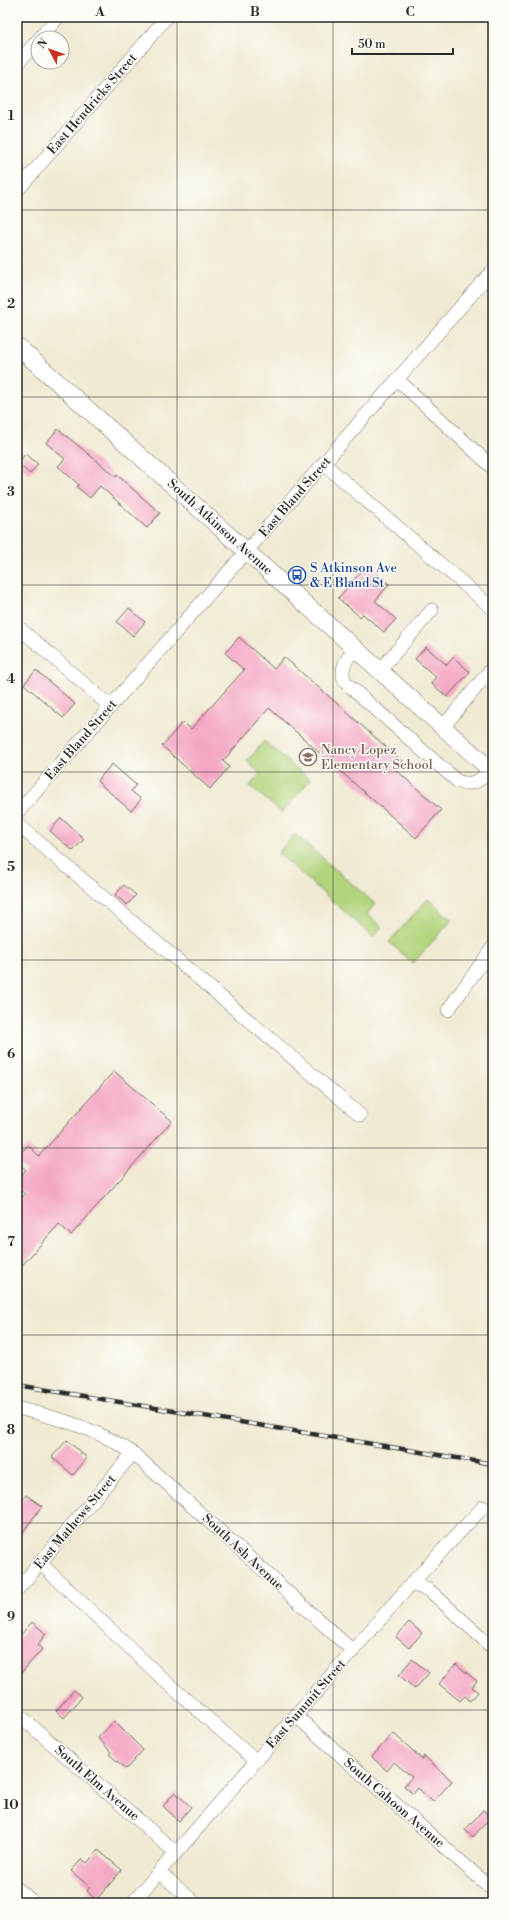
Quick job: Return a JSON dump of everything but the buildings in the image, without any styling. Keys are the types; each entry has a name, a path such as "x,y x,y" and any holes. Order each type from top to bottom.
{"main road":[{"name":"South Atkinson Avenue","path":"17,346 492,771"}],"street":[{"path":"47,30 58,17"},
{"name":"East Hendricks Street","path":"17,190 167,17"},
{"path":"17,64 30,49"},
{"name":"East Bland Street","path":"17,813 248,552 493,270"},
{"path":"398,380 493,468"},
{"path":"324,464 493,609"},
{"path":"380,670 432,610"},
{"path":"19,633 111,707"},
{"path":"356,648 348,658 342,671 345,682 457,781 472,784 492,771"},
{"path":"443,727 493,667"},
{"path":"17,824 360,1115"},
{"path":"448,1010 493,947"},
{"name":"South Ash Avenue","path":"18,1409 82,1426 113,1440 133,1453 352,1651"},
{"name":"East Mathews Street","path":"17,1590 133,1453"},
{"name":"East Summit Street","path":"132,1903 411,1584 483,1507"},
{"path":"40,1563 166,1682 256,1761"},
{"path":"411,1584 429,1590 493,1648"},
{"name":"South Elm Avenue","path":"17,1713 176,1852"},
{"name":"South Cahoon Avenue","path":"296,1716 493,1890"},
{"path":"159,1872 195,1903"},
{"path":"17,1888 34,1903"}],"green space":[{"path":"264,741 310,780 282,813 250,786 260,774 247,761"},
{"path":"295,834 375,904 367,914 382,927 373,937 278,853"},
{"path":"428,899 452,920 413,963 389,942"}],"railway":[{"path":"17,1385 493,1464"}],"place":[{"name":"S Atkinson Ave & E Bland St","path":"297,575"},
{"name":"Nancy Lopez Elementary School","path":"308,757"}]}
